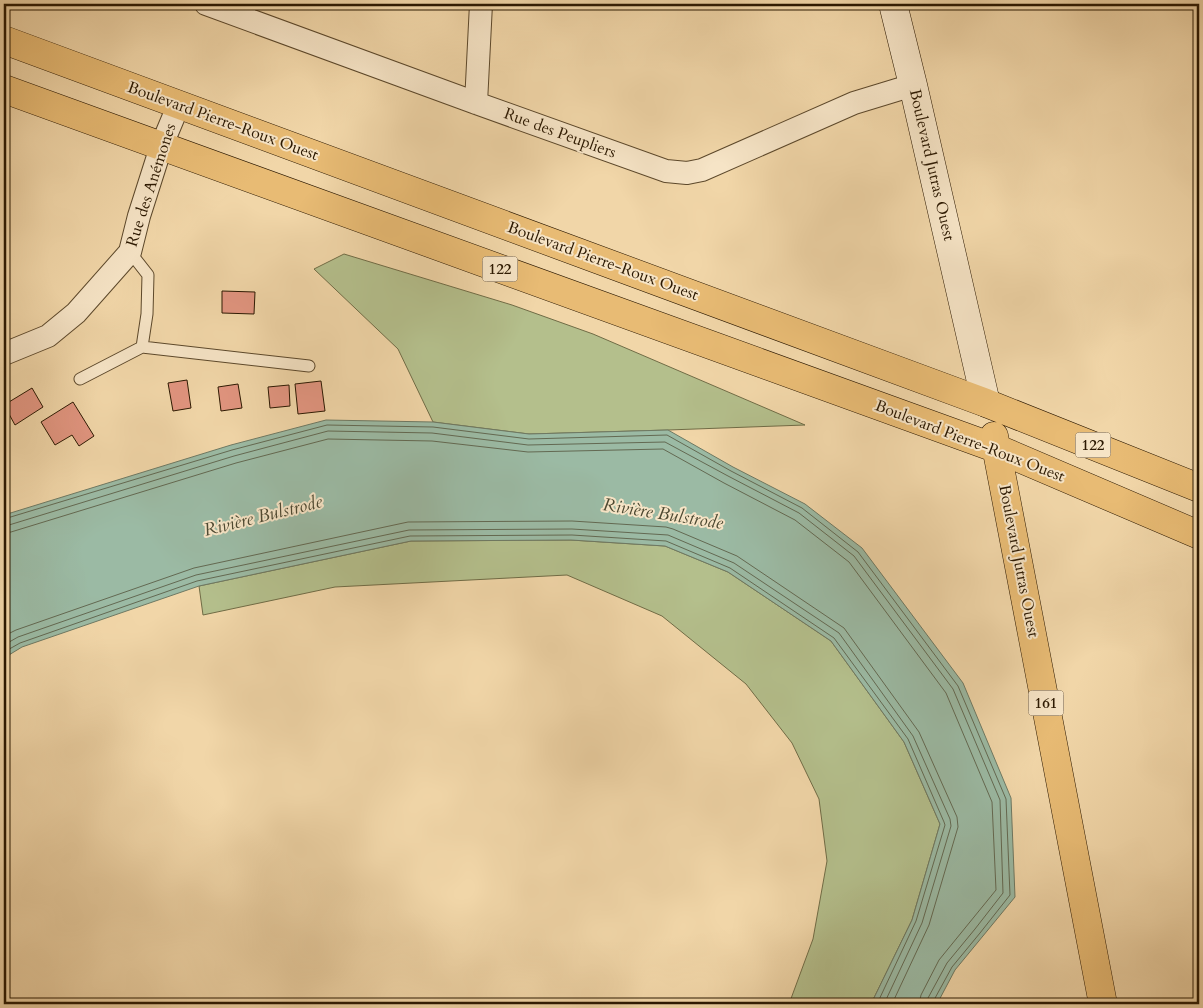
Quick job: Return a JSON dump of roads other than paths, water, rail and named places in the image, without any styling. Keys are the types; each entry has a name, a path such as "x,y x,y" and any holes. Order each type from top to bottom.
{"main road":[{"name":"Boulevard Jutras Ouest","path":"893,4 998,449 1103,1004"},
{"name":"Boulevard Pierre-Roux Ouest","path":"4,40 986,403 1199,488"},
{"name":"Boulevard Pierre-Roux Ouest","path":"4,89 998,449 1199,535"}],"street":[{"name":"Rue des Peupliers","path":"206,4 666,171 687,173 702,170 854,103 913,85"},
{"path":"476,103 481,4"},
{"name":"Rue des Anémones","path":"4,354 48,336 76,313 130,252 139,216 161,147 179,104"}],"lane":[{"path":"130,252 148,276 148,314 142,347"},
{"path":"80,379 142,347 309,366"}],"water":[{"name":"Rivière Bulstrode","path":"326,420 433,422 529,434 668,430 733,467 805,504 862,548 963,683 1011,798 1015,897 955,970 937,1004 871,1004 912,920 940,824 904,742 831,641 728,572 665,546 571,540 411,541 199,586 22,647 4,658 4,515 231,445"}]}
